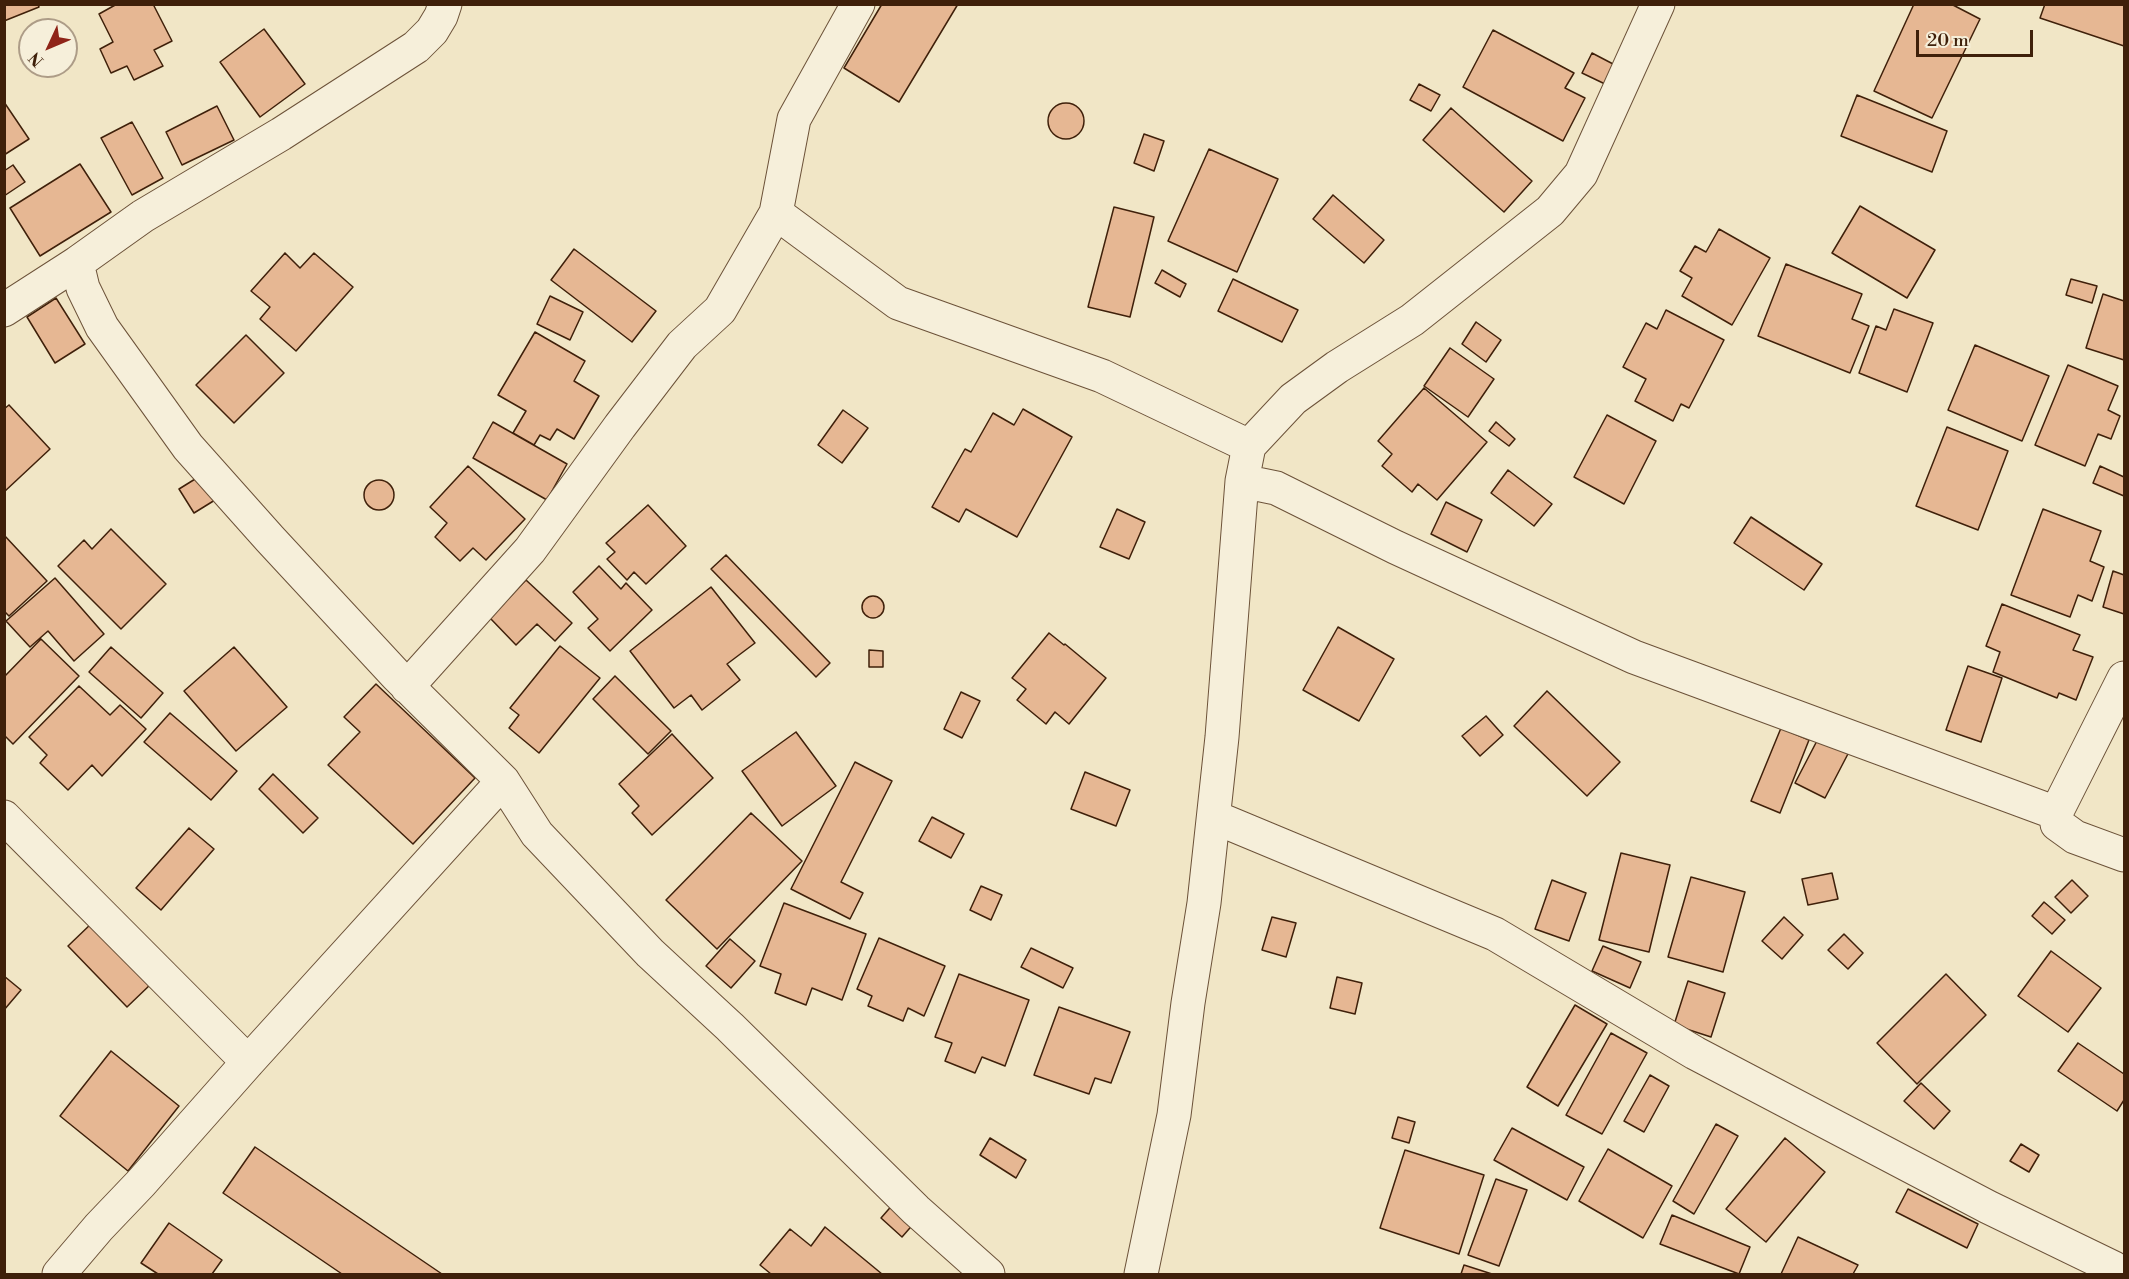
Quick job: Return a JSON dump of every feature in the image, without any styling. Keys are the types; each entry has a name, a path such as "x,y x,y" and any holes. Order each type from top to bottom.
{"street":[{"path":"4,310 77,263 143,216 281,134 416,46 432,31 446,4"},
{"path":"407,687 530,550 681,345 720,310 776,213 794,119 858,4"},
{"path":"1141,1275 1174,1114 1204,903 1214,817 1242,481 1249,446 1293,399 1337,367 1412,320 1550,211 1581,174 1658,4"},
{"path":"776,213 898,303 1102,376 1249,446"},
{"path":"77,263 83,288 102,327 188,447 270,539 407,687 502,781 537,834 650,953 730,1027 916,1210 988,1275"},
{"path":"1242,481 1275,488 1395,548 1634,657 2056,813"},
{"path":"2124,678 2056,813 2057,824 2075,837 2124,855"},
{"path":"59,1275 99,1227 502,781"},
{"path":"4,817 248,1062"},
{"path":"1214,817 1495,934 1695,1053 1988,1207 2112,1269"}],"building":[{"path":"4,4 38,4 39,7 4,21"},
{"path":"117,4 153,4 172,41 154,50 163,66 134,80 127,66 111,73 100,49 113,42 99,14"},
{"path":"882,4 958,4 899,102 844,68"},
{"path":"1914,4 1951,4 1980,19 1932,118 1874,91"},
{"path":"2045,4 2124,4 2124,46 2040,18"},
{"path":"264,29 305,84 260,117 220,62"},
{"path":"1493,30 1574,73 1565,88 1585,98 1563,141 1463,87"},
{"path":"1592,53 1615,65 1605,84 1582,73"},
{"path":"1419,84 1440,95 1431,111 1410,100"},
{"path":"1857,95 1947,131 1932,172 1841,136"},
{"path":"4,102 29,139 4,155"},
{"path":"1066,103 1079,108 1084,121 1079,134 1066,139 1053,134 1048,121 1053,108"},
{"path":"217,106 234,140 182,165 166,132"},
{"path":"1451,108 1532,181 1504,212 1423,140"},
{"path":"132,122 163,178 132,195 101,138"},
{"path":"1144,134 1164,141 1154,171 1134,163"},
{"path":"1209,149 1278,179 1237,272 1168,241"},
{"path":"80,164 111,212 40,256 10,208"},
{"path":"13,165 25,182 4,196 4,171"},
{"path":"1333,195 1384,240 1364,263 1313,219"},
{"path":"1860,206 1935,250 1907,298 1832,253"},
{"path":"1114,207 1154,217 1130,317 1088,307"},
{"path":"1719,229 1770,258 1732,325 1682,296 1692,278 1680,271 1695,246 1706,252"},
{"path":"574,249 656,311 632,342 551,280"},
{"path":"285,253 300,268 314,253 353,287 296,351 260,319 270,307 251,291"},
{"path":"1786,264 1862,294 1852,319 1869,326 1850,373 1758,336"},
{"path":"1162,270 1186,284 1180,297 1155,283"},
{"path":"1233,279 1298,310 1282,342 1218,311"},
{"path":"2071,279 2097,286 2092,303 2066,295"},
{"path":"2103,294 2124,301 2124,360 2086,348"},
{"path":"550,296 583,312 570,340 537,324"},
{"path":"56,298 85,344 55,363 27,317"},
{"path":"1894,309 1933,323 1907,392 1859,373 1876,326 1886,330"},
{"path":"1666,310 1724,340 1689,408 1681,404 1673,421 1635,401 1646,379 1623,367 1646,323 1657,329"},
{"path":"1476,322 1501,340 1486,362 1462,344"},
{"path":"535,332 585,361 574,381 599,396 574,439 557,429 550,440 540,435 534,445 513,433 526,411 498,395"},
{"path":"246,335 284,373 234,423 196,385"},
{"path":"1975,345 2049,376 2022,441 1948,410"},
{"path":"1450,348 1494,379 1468,417 1424,386"},
{"path":"2068,365 2118,386 2108,410 2120,416 2111,439 2098,434 2085,466 2035,445"},
{"path":"1424,388 1487,442 1437,500 1418,484 1412,492 1382,466 1392,454 1378,441"},
{"path":"9,405 50,449 4,492 4,409"},
{"path":"1023,409 1072,437 1017,537 966,509 959,522 932,507 965,449 971,452 993,413 1014,425"},
{"path":"843,410 868,428 842,463 818,445"},
{"path":"1607,415 1656,441 1624,504 1574,477"},
{"path":"493,422 567,464 547,500 473,458"},
{"path":"1496,422 1515,439 1509,446 1489,431"},
{"path":"1947,427 2008,451 1978,530 1916,506"},
{"path":"468,466 525,519 486,560 473,548 460,561 435,537 447,523 430,507"},
{"path":"2100,466 2124,477 2124,496 2093,483"},
{"path":"1508,470 1552,504 1534,526 1491,493"},
{"path":"200,476 215,500 194,513 179,489"},
{"path":"379,480 390,484 394,495 390,506 379,510 368,506 364,495 368,484"},
{"path":"1446,502 1482,520 1467,552 1431,534"},
{"path":"648,505 686,546 646,584 634,572 627,580 607,559 615,552 606,543"},
{"path":"1117,509 1145,522 1129,559 1100,547"},
{"path":"2043,509 2101,531 2090,561 2104,567 2092,601 2078,595 2070,617 2011,595"},
{"path":"1751,517 1822,564 1804,590 1734,543"},
{"path":"111,529 166,584 121,629 58,566 84,540 92,549"},
{"path":"4,535 47,581 9,616 4,611"},
{"path":"726,555 830,663 816,677 711,569"},
{"path":"599,566 621,589 626,583 652,610 610,651 588,628 598,619 573,592"},
{"path":"2113,571 2124,575 2124,614 2103,607"},
{"path":"55,578 104,634 74,661 48,631 30,647 6,621"},
{"path":"526,580 572,623 555,641 537,624 516,645 490,618"},
{"path":"711,587 755,643 727,664 740,680 702,710 691,695 674,708 630,651"},
{"path":"873,596 881,599 884,607 881,615 873,618 865,615 862,607 865,599"},
{"path":"2002,604 2080,635 2073,650 2093,657 2076,700 2059,693 2057,698 1993,672 2000,652 1986,646"},
{"path":"1338,627 1394,659 1359,721 1303,690"},
{"path":"1049,633 1106,678 1069,724 1055,712 1046,724 1017,700 1026,689 1012,678"},
{"path":"41,639 79,676 13,744 4,735 4,677"},
{"path":"560,646 600,678 539,753 509,728 519,715 510,708"},
{"path":"111,647 163,693 141,718 89,672"},
{"path":"234,647 287,707 236,751 184,691"},
{"path":"869,650 883,651 883,667 869,667"},
{"path":"1968,666 2002,678 1981,742 1946,730"},
{"path":"615,676 671,731 648,754 593,699"},
{"path":"376,684 475,778 413,844 328,765 360,732 344,717"},
{"path":"79,686 110,715 120,705 146,729 102,776 92,765 68,790 40,763 47,755 29,737"},
{"path":"1547,691 1620,762 1587,796 1514,726"},
{"path":"961,692 980,701 962,738 944,729"},
{"path":"170,713 237,771 211,800 144,742"},
{"path":"1486,716 1503,735 1480,756 1462,736"},
{"path":"1781,728 1809,740 1780,813 1751,801"},
{"path":"796,732 836,786 782,826 742,771"},
{"path":"672,734 713,778 652,835 632,813 639,806 619,784"},
{"path":"1820,735 1850,750 1825,798 1795,783"},
{"path":"855,762 892,781 841,882 863,893 850,919 791,889"},
{"path":"1085,772 1130,790 1116,826 1071,809"},
{"path":"273,774 318,818 303,833 259,789"},
{"path":"751,813 802,861 717,949 666,900"},
{"path":"932,817 964,834 951,858 919,841"},
{"path":"189,828 214,849 161,910 136,888"},
{"path":"1621,853 1670,865 1649,952 1599,940"},
{"path":"1832,873 1838,899 1808,905 1802,879"},
{"path":"1691,877 1745,892 1723,972 1668,957"},
{"path":"1552,880 1586,893 1569,941 1535,929"},
{"path":"2072,880 2088,896 2071,913 2055,897"},
{"path":"981,886 1002,895 991,920 970,910"},
{"path":"2044,902 2065,920 2052,934 2032,916"},
{"path":"784,903 866,934 842,1000 812,988 806,1005 775,993 781,974 760,966"},
{"path":"1272,917 1296,923 1286,957 1262,950"},
{"path":"1784,917 1803,935 1782,959 1762,941"},
{"path":"93,922 152,983 127,1007 68,946"},
{"path":"1844,934 1863,953 1848,969 1828,950"},
{"path":"879,938 945,966 924,1016 908,1008 903,1021 868,1006 872,996 857,989"},
{"path":"730,939 755,961 731,988 706,966"},
{"path":"1603,946 1641,962 1630,988 1592,971"},
{"path":"1031,948 1073,968 1063,988 1021,967"},
{"path":"2051,951 2101,988 2068,1032 2018,996"},
{"path":"959,974 1029,1000 1005,1066 982,1057 975,1073 945,1061 952,1043 935,1037"},
{"path":"1946,974 1986,1015 1917,1084 1877,1043"},
{"path":"4,976 21,990 4,1010"},
{"path":"1337,977 1362,983 1355,1014 1330,1008"},
{"path":"1688,981 1725,993 1711,1037 1674,1025"},
{"path":"1575,1005 1607,1024 1558,1106 1527,1087"},
{"path":"1059,1007 1130,1032 1111,1083 1095,1078 1089,1094 1034,1075"},
{"path":"1611,1033 1647,1053 1602,1134 1566,1115"},
{"path":"2078,1043 2124,1074 2124,1100 2117,1111 2058,1071"},
{"path":"111,1051 179,1106 128,1171 60,1116"},
{"path":"1650,1075 1669,1086 1644,1132 1624,1121"},
{"path":"1921,1083 1950,1111 1934,1129 1904,1101"},
{"path":"1398,1117 1415,1122 1409,1143 1392,1138"},
{"path":"1716,1124 1738,1136 1694,1214 1673,1201"},
{"path":"1512,1128 1584,1167 1567,1200 1494,1160"},
{"path":"990,1138 1026,1160 1016,1178 980,1155"},
{"path":"1785,1138 1825,1172 1766,1242 1726,1209"},
{"path":"2021,1144 2039,1155 2029,1172 2010,1161"},
{"path":"255,1147 442,1274 342,1274 223,1193"},
{"path":"1608,1149 1672,1186 1643,1238 1579,1201"},
{"path":"1405,1150 1484,1175 1459,1254 1380,1228"},
{"path":"1496,1179 1527,1190 1499,1266 1468,1255"},
{"path":"1908,1189 1978,1224 1967,1248 1896,1212"},
{"path":"895,1202 916,1221 902,1237 881,1218"},
{"path":"1672,1215 1750,1247 1739,1274 1660,1244"},
{"path":"169,1223 222,1260 212,1274 158,1274 141,1263"},
{"path":"825,1227 882,1274 771,1274 760,1265 790,1229 811,1246"},
{"path":"1798,1237 1858,1265 1853,1274 1781,1274"},
{"path":"1464,1265 1492,1274 1461,1274"}]}
